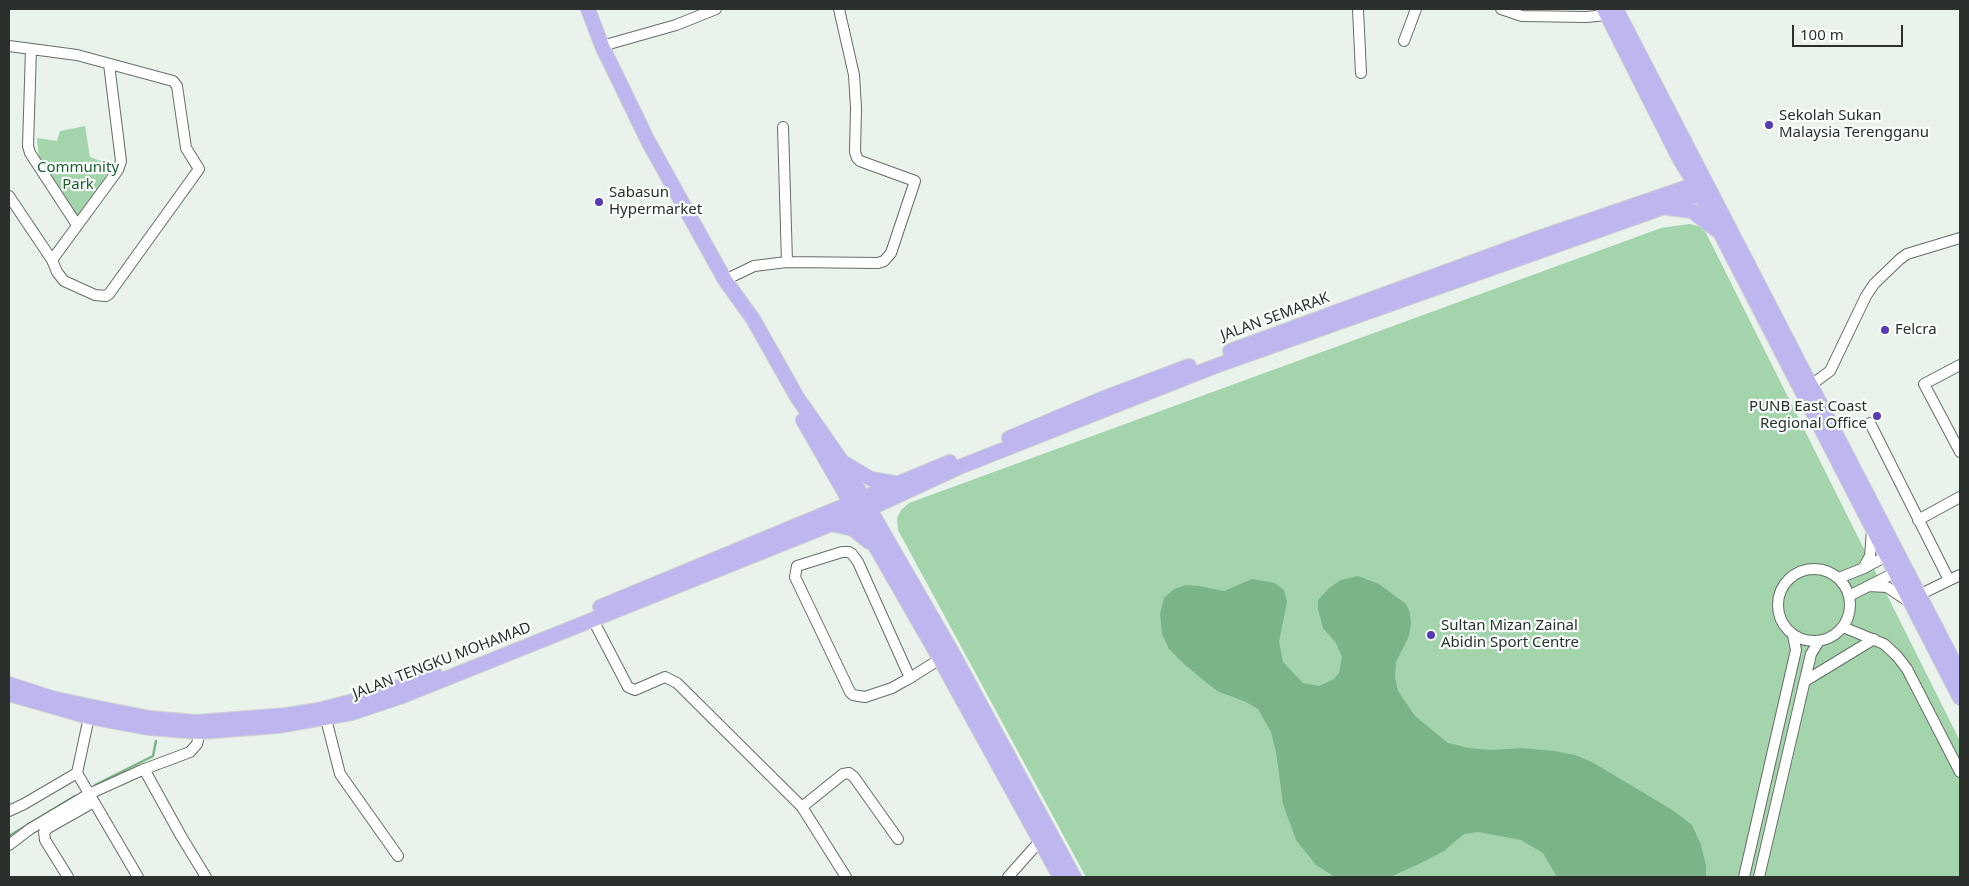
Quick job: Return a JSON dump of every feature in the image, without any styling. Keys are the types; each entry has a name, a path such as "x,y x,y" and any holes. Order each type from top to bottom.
{"main road":[{"path":"588,9 602,46 648,141 727,283 747,324 835,476 882,532 1060,877"},
{"path":"1609,11 1679,158 1702,188 1720,233 1872,527 1892,553"},
{"path":"1609,11 1702,188 1811,386 1892,553 1901,570 1920,597 1960,674"},
{"path":"1679,158 1677,179 1660,202 1692,211 1720,233"},
{"name":"JALAN SEMARAK","path":"859,506 1141,384 1334,312 1702,188"},
{"path":"727,283 753,319 797,397 843,462 879,553"},
{"path":"843,462 860,474 884,482 897,489 884,514 882,532"},
{"path":"806,523 831,502 836,489 835,476"},
{"name":"JALAN TENGKU MOHAMAD","path":"9,684 52,698 155,724 286,715 355,701 452,667 806,523 859,506"},
{"name":"JALAN TENGKU MOHAMAD","path":"9,694 89,717 155,724 200,732 264,728 326,719 352,713 400,697 594,620 831,524 859,506"},
{"path":"831,524 853,529 865,538 879,553 946,655 1074,877"},
{"path":"1920,597 1960,698"}],"street":[{"path":"602,46 676,25 716,9"},
{"path":"727,283 754,266 787,262 871,263 884,261 891,253 915,181 860,161 857,158 855,152 856,108 854,75 839,9"},
{"path":"1358,9 1361,73"},
{"path":"1404,41 1416,9"},
{"path":"1501,9 1522,16 1586,17 1609,11"},
{"path":"9,46 77,55 174,81 177,86 186,148 199,168 106,296 95,295 64,281 9,196"},
{"path":"31,49 28,146 30,153 77,225"},
{"path":"52,260 118,170 120,161 109,64"},
{"path":"783,127 787,262"},
{"path":"1811,386 1830,371 1866,296 1874,284 1907,254 1960,238"},
{"path":"1960,366 1924,384 1960,452"},
{"path":"1870,423 1918,520 1945,582"},
{"path":"1918,520 1960,497"},
{"path":"1864,568 1870,556 1872,527"},
{"path":"910,678 858,562 852,554 842,552 797,566 796,577 853,695 865,697 892,688 910,678 946,655"},
{"path":"1839,578 1864,568 1892,553"},
{"path":"1816,568 1832,573 1839,578 1849,596 1849,612 1843,627 1828,638 1819,641 1801,639 1793,635 1782,622 1778,604 1782,588 1788,579 1801,571 1816,568"},
{"path":"1849,596 1901,570"},
{"path":"1868,586 1887,588 1920,597 1960,574"},
{"path":"594,620 631,690 639,689 661,678 672,680 802,807 846,877"},
{"path":"1843,627 1884,644 1898,656 1907,669 1960,772"},
{"path":"1744,877 1796,650 1793,635"},
{"path":"1805,681 1874,639"},
{"path":"1759,877 1811,654 1819,641"},
{"path":"89,717 77,773 138,877"},
{"path":"326,719 340,774 398,856"},
{"path":"9,844 30,829 144,769 190,752 197,744 200,732"},
{"path":"144,769 206,877"},
{"path":"9,811 77,773"},
{"path":"802,807 842,774 849,773 854,777 898,839"},
{"path":"68,877 45,840 44,832 91,798"},
{"path":"1008,877 1040,841"}],"green space":[{"name":"Community Park","path":"85,126 90,157 112,165 78,223 39,159 37,138 57,141 60,131"},
{"name":"Sultan Mizan Zainal Abidin Sport Centre","path":"1689,224 1703,227 1960,741 1960,877 1086,877 898,530 897,518 901,510 909,503 1661,228"}],"shaded area":[{"path":"1358,576 1379,584 1406,604 1410,613 1409,636 1396,662 1395,677 1398,691 1415,716 1448,743 1469,748 1491,750 1522,748 1554,751 1575,755 1592,762 1674,811 1692,825 1701,845 1706,865 1706,877 1557,877 1543,853 1521,840 1478,832 1464,834 1444,851 1390,877 1335,877 1316,865 1296,840 1283,804 1276,752 1271,732 1258,709 1246,702 1217,691 1185,665 1169,649 1162,634 1160,614 1164,598 1174,589 1186,585 1224,591 1252,579 1275,583 1284,590 1287,602 1279,642 1283,662 1303,683 1319,686 1334,679 1339,673 1342,657 1336,643 1323,628 1318,609 1318,600 1329,588 1341,580"}],"waterway":[{"path":"95,785 153,756 156,741"},
{"path":"9,836 75,796"}],"place":[{"name":"Sekolah Sukan Malaysia Terengganu","path":"1769,125"},
{"name":"Sabasun Hypermarket","path":"599,202"},
{"name":"Felcra","path":"1885,330"},
{"name":"PUNB East Coast Regional Office","path":"1877,416"},
{"name":"Sultan Mizan Zainal Abidin Sport Centre","path":"1431,635"}]}
